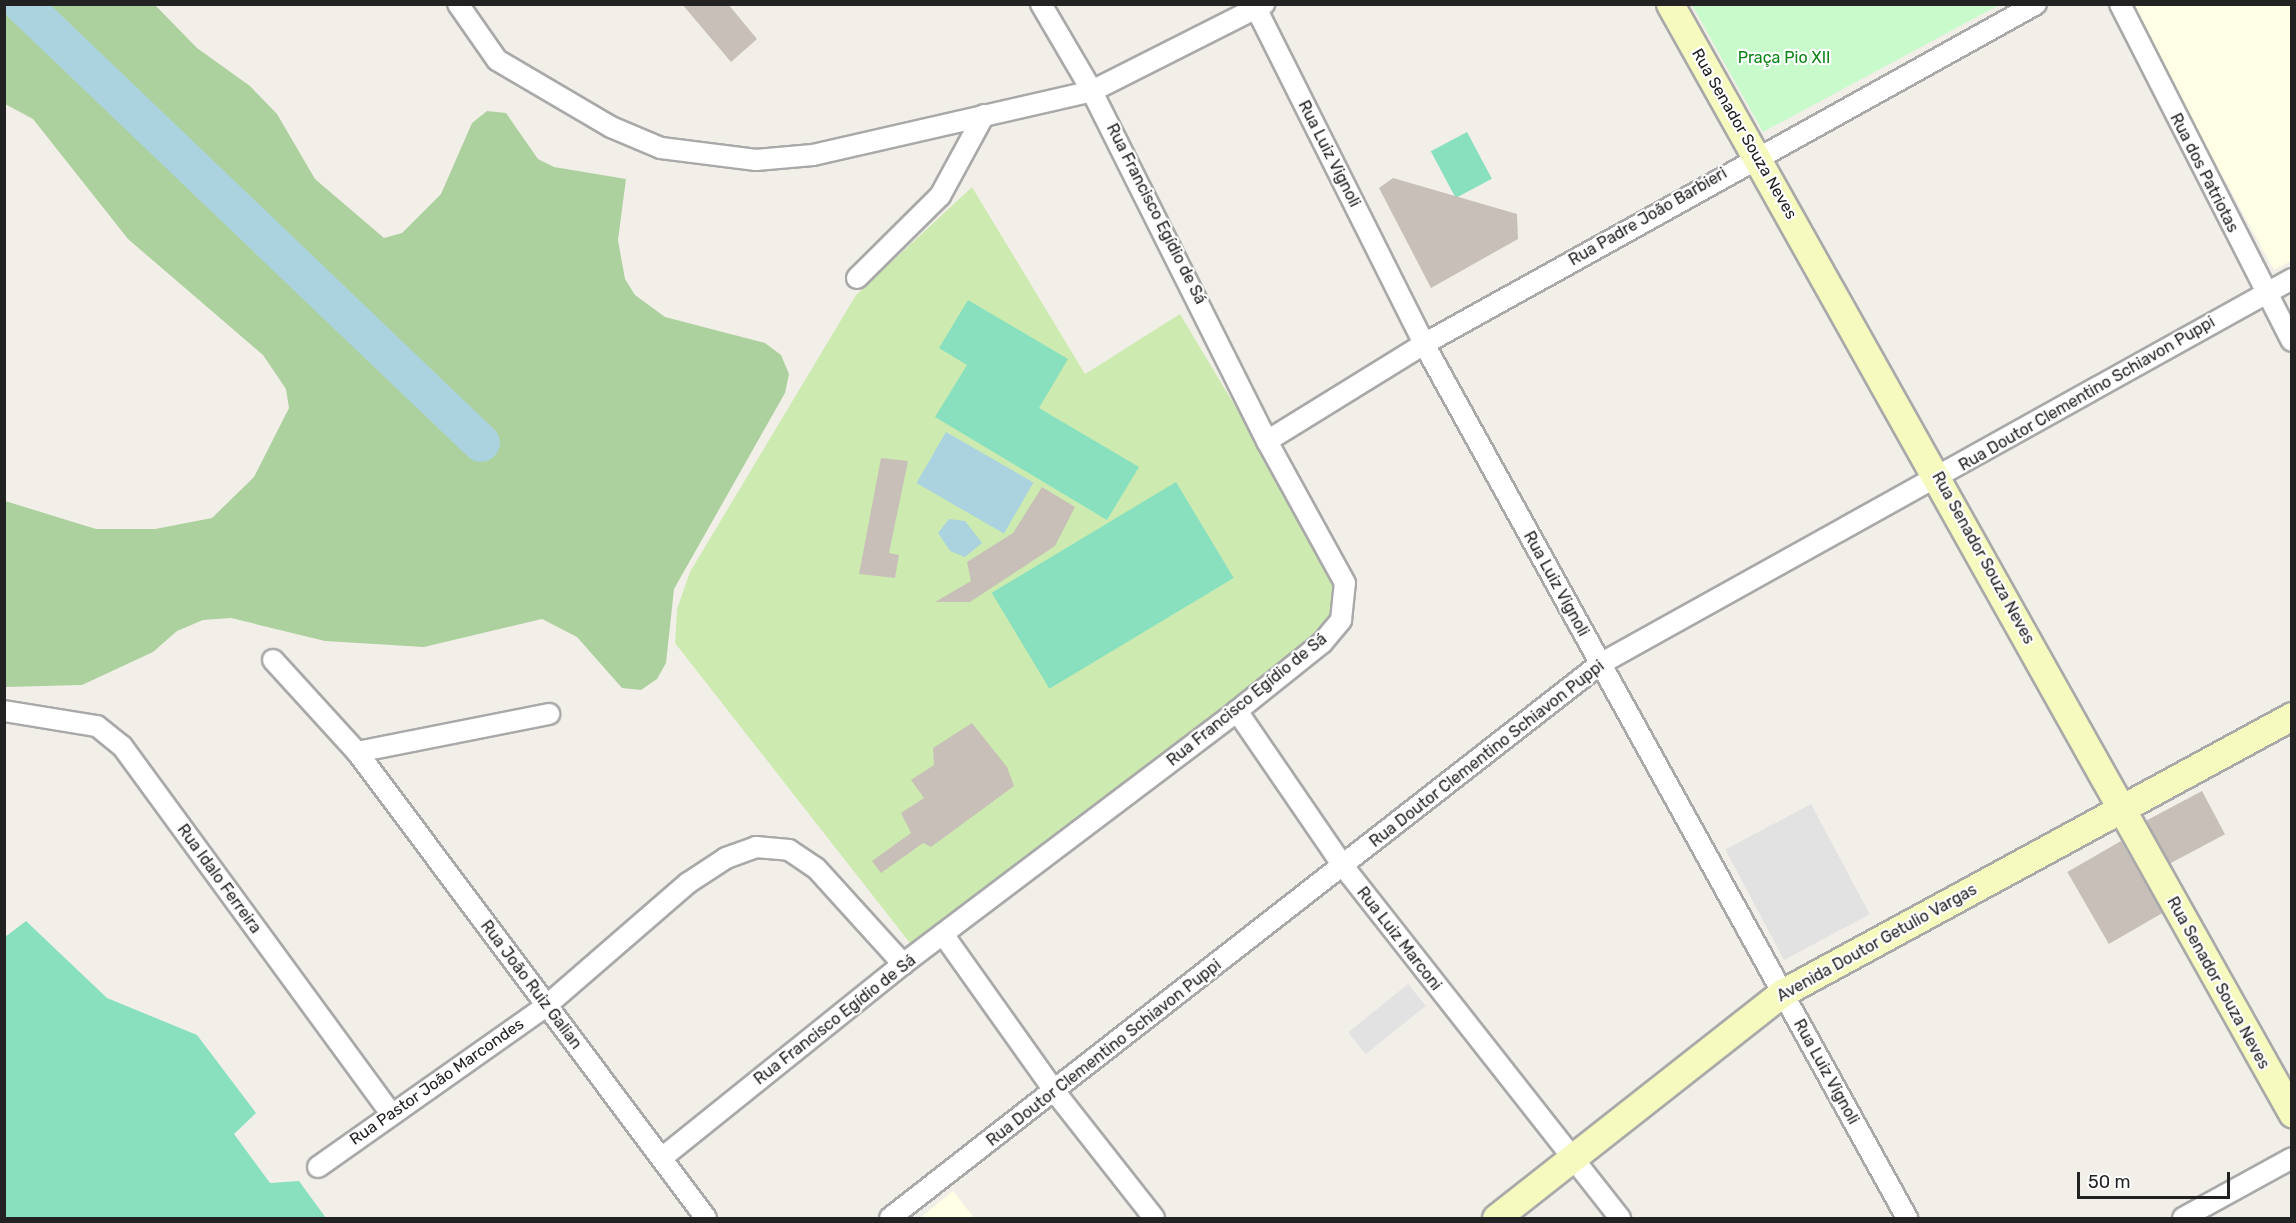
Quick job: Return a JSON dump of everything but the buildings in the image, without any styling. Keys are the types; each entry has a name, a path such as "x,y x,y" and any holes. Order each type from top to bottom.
{"street":[{"path":"458,4 481,42 515,74 661,148 756,160 813,155 1092,91 1258,6"},
{"name":"Rua Francisco Egídio de Sá","path":"663,1158 903,964 945,937 1237,711 1322,643 1341,620 1346,583 1267,441 1092,91 1041,4"},
{"name":"Rua Senador Souza Neves","path":"1670,4 1940,477 2121,810 2292,1113"},
{"name":"Rua Padre João Barbieri","path":"1267,441 1424,344 1756,156 2036,4"},
{"name":"Rua dos Patriotas","path":"2120,4 2264,294 2292,341"},
{"name":"Rua Luiz Vignoli","path":"1258,6 1424,344 1907,1218"},
{"path":"857,278 940,196 984,115"},
{"name":"Rua Doutor Clementino Schiavon Puppi","path":"890,1218 1600,664 1940,477 2292,279"},
{"name":"Rua João Ruiz Galian","path":"273,660 357,752 706,1218"},
{"name":"Rua Idalo Ferreira","path":"4,711 97,726 122,746 391,1113"},
{"name":"Rua Luiz Marconi","path":"1237,711 1343,866 1571,1159 1620,1218"},
{"path":"357,752 549,714"},
{"name":"Avenida Doutor Getulio Vargas","path":"1496,1218 1782,993 2292,716"},
{"name":"Rua Pastor João Marcondes","path":"318,1167 391,1113 546,1006 688,883 726,858 756,847 789,850 816,868 903,964"},
{"path":"945,937 1054,1092 1154,1218"},
{"path":"2183,1218 2292,1158"}],"shaded area":[{"path":"2129,5 2291,5 2291,261 2274,270"},
{"path":"1811,804 1870,914 1784,960 1725,850"},
{"path":"1408,984 1426,1006 1366,1054 1348,1032"},
{"path":"953,1191 974,1218 920,1218"}],"green space":[{"path":"5,4 155,5 197,48 250,86 277,114 315,179 384,238 402,233 441,194 472,123 487,111 506,113 538,159 554,167 626,179 618,240 625,279 635,295 665,317 765,343 781,355 789,374 785,393 674,589 666,663 657,679 641,690 622,688 577,637 542,619 424,647 325,641 231,618 203,620 177,631 153,652 82,685 5,687 5,501 96,529 155,529 212,518 254,477 289,408 286,389 263,355 128,239 33,119 5,104"},
{"name":"Praça Pio XII","path":"1692,5 1999,5 1763,132"},
{"path":"1467,132 1492,179 1456,198 1431,151"},
{"path":"972,187 1085,374 1180,314 1338,578 1333,617 1314,641 917,952 675,643 677,609 690,572 856,295"},
{"path":"968,300 1068,359 1039,408 1139,467 1107,520 935,417 967,365 939,348"},
{"path":"1176,482 1234,578 1049,689 992,593"},
{"path":"26,921 107,998 197,1035 256,1113 234,1134 270,1183 299,1181 326,1218 5,1218 5,937"}],"water":[{"path":"946,432 1033,482 1004,534 916,483"},
{"path":"949,519 965,521 982,543 965,557 950,551 938,533"}],"waterway":[{"path":"22,4 481,443"}]}
